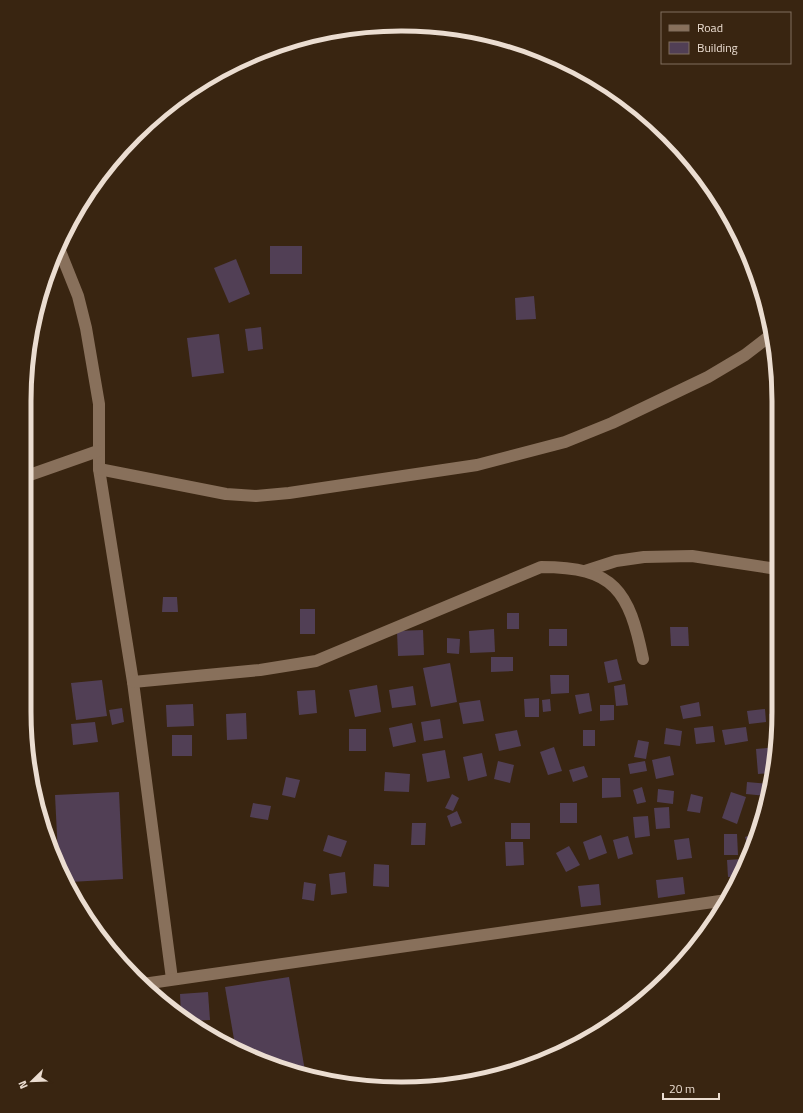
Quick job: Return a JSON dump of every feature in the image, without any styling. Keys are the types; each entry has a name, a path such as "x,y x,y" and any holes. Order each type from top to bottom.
{"street":[{"path":"61,255 78,296 86,328 99,404 99,469 133,682 172,979"},
{"path":"99,469 226,494 256,496 477,465 565,442 612,423 708,377 744,355 767,338"},
{"path":"31,475 98,451"},
{"path":"585,571 616,561 644,557 692,556 772,568"},
{"path":"133,682 260,670 316,661 535,569 553,567 585,571 601,577 615,588 625,599 637,628 643,659"},
{"path":"150,983 720,901"}],"building":[{"path":"270,246 302,246 302,274 270,274"},
{"path":"236,259 250,294 229,303 214,268"},
{"path":"534,296 536,319 516,320 515,298"},
{"path":"261,327 263,349 248,351 245,329"},
{"path":"219,334 224,373 192,377 187,338"},
{"path":"163,597 177,597 178,612 162,612"},
{"path":"300,609 315,609 315,634 300,634"},
{"path":"507,613 519,613 519,629 507,629"},
{"path":"670,627 688,627 689,646 671,646"},
{"path":"494,629 495,652 470,653 469,631"},
{"path":"549,629 567,629 567,646 549,646"},
{"path":"423,630 424,655 398,656 397,631"},
{"path":"447,638 460,639 459,654 447,653"},
{"path":"491,657 513,657 513,671 491,672"},
{"path":"617,659 622,680 608,683 604,662"},
{"path":"450,663 457,702 431,707 423,668"},
{"path":"550,675 569,675 569,693 551,694"},
{"path":"102,680 107,716 76,720 71,683"},
{"path":"625,684 628,705 616,706 614,686"},
{"path":"377,685 381,712 355,717 349,690"},
{"path":"413,686 416,705 392,708 389,690"},
{"path":"315,690 317,713 299,715 297,691"},
{"path":"589,693 592,711 579,714 575,695"},
{"path":"539,698 539,717 525,717 524,699"},
{"path":"550,699 551,711 543,712 542,700"},
{"path":"480,700 484,721 463,724 459,703"},
{"path":"699,702 701,716 683,719 680,706"},
{"path":"193,704 194,726 167,727 166,705"},
{"path":"600,705 614,705 614,720 600,721"},
{"path":"122,708 124,722 112,725 109,710"},
{"path":"765,709 766,722 749,724 747,711"},
{"path":"246,713 247,739 227,740 226,714"},
{"path":"772,713 771,726 771,726 769,714"},
{"path":"440,719 443,738 424,741 421,722"},
{"path":"95,722 98,742 73,745 71,724"},
{"path":"412,723 416,742 393,747 389,728"},
{"path":"713,726 715,742 696,744 694,728"},
{"path":"746,727 748,741 725,745 722,730"},
{"path":"666,728 682,731 680,746 664,744"},
{"path":"349,729 366,729 366,751 349,751"},
{"path":"517,730 521,746 499,751 495,734"},
{"path":"583,730 595,730 595,746 583,746"},
{"path":"172,735 192,735 192,756 172,756"},
{"path":"638,740 649,742 646,759 634,757"},
{"path":"554,747 562,771 548,775 540,752"},
{"path":"770,748 767,773 758,774 756,749"},
{"path":"445,750 450,778 427,782 422,754"},
{"path":"482,753 487,776 468,781 463,757"},
{"path":"670,756 674,775 656,779 652,760"},
{"path":"498,761 514,765 510,783 494,779"},
{"path":"645,761 647,771 630,774 628,764"},
{"path":"584,766 588,777 573,782 569,770"},
{"path":"385,772 410,774 409,792 384,791"},
{"path":"286,777 300,780 295,798 282,795"},
{"path":"602,778 620,778 621,797 602,798"},
{"path":"747,782 765,784 762,796 746,794"},
{"path":"642,787 646,802 637,804 633,790"},
{"path":"658,789 674,791 673,804 657,802"},
{"path":"119,792 123,879 73,882 58,849 55,795"},
{"path":"731,792 746,797 737,824 722,818"},
{"path":"452,794 459,798 453,811 445,808"},
{"path":"691,794 703,797 700,813 687,811"},
{"path":"253,803 271,806 268,820 250,817"},
{"path":"560,803 577,803 577,823 560,823"},
{"path":"669,807 670,828 656,829 654,808"},
{"path":"457,811 462,823 451,827 447,816"},
{"path":"648,816 650,836 635,838 633,817"},
{"path":"412,823 426,823 425,845 411,845"},
{"path":"511,823 530,823 530,839 511,839"},
{"path":"724,834 737,834 738,855 724,855"},
{"path":"328,835 347,841 341,857 323,851"},
{"path":"601,835 607,853 589,860 583,842"},
{"path":"750,835 747,844 745,837"},
{"path":"628,836 633,854 618,859 613,840"},
{"path":"689,838 692,858 677,860 674,840"},
{"path":"505,842 523,842 524,865 506,866"},
{"path":"569,846 580,865 566,872 556,853"},
{"path":"741,859 733,877 728,877 727,860"},
{"path":"374,864 389,865 389,887 373,886"},
{"path":"345,872 347,893 331,895 329,874"},
{"path":"683,877 685,894 658,898 656,880"},
{"path":"304,882 316,884 314,901 302,899"},
{"path":"599,884 601,905 581,907 578,886"},
{"path":"289,977 305,1069 260,1054 234,1042 225,987"},
{"path":"208,992 210,1020 197,1021 181,1009 180,994"}]}
